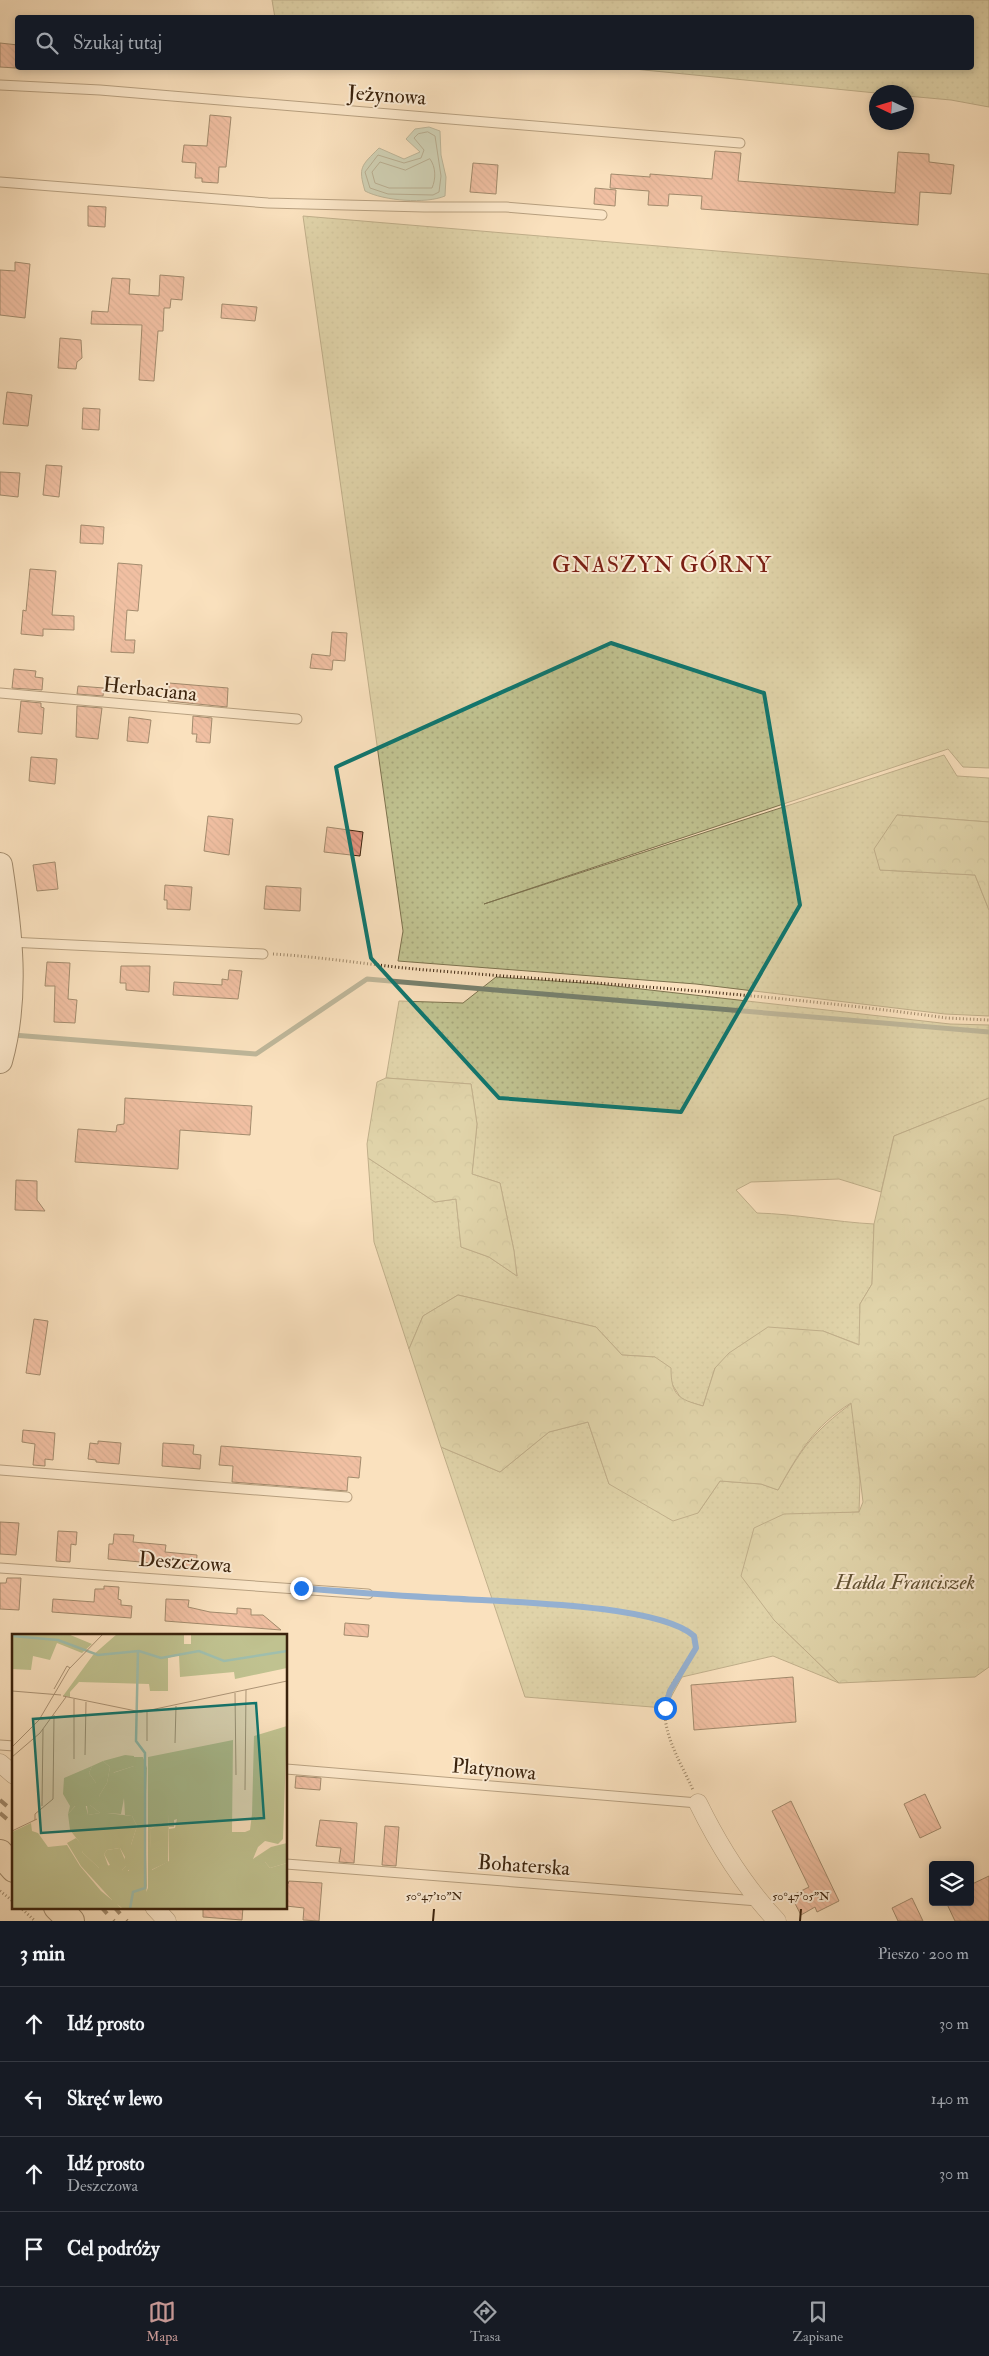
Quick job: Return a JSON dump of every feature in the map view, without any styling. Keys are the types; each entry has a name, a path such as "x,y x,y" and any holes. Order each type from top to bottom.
{"main road":[{"path":"0,1853 12,1867"},
{"path":"0,1861 12,1868"},
{"path":"58,1908 71,1921"}],"street":[{"path":"0,865 9,942 11,990 8,1022 1,1056"},
{"path":"0,1763 12,1773"},
{"path":"698,1803 719,1846 759,1901 777,1921"},
{"path":"155,1908 167,1921"}],"lane":[{"name":"Jeżynowa","path":"0,85 165,95 740,144"},
{"path":"0,182 268,203 506,207 602,216"},
{"name":"Herbaciana","path":"0,693 296,719"},
{"path":"9,942 263,954"},
{"path":"0,1470 346,1497"},
{"name":"Deszczowa","path":"0,1568 368,1594"},
{"name":"Platynowa","path":"288,1769 698,1803"},
{"name":"Bohaterska","path":"288,1864 759,1901"}],"path":[{"path":"263,954 322,957 426,970 638,985 947,1018 989,1020"},
{"path":"368,1594 548,1604 630,1613 676,1625 688,1631 694,1636 696,1648 670,1691 665,1720 669,1736 698,1803"},
{"path":"0,1891 12,1900"},
{"path":"21,1908 35,1921"}],"highlighted area":[{"path":"611,643 764,693 800,905 681,1112 499,1098 371,958 336,767"}],"green space":[{"path":"272,0 989,0 989,107 951,100 914,97 914,85 869,85 869,92 644,70 974,70 974,15 274,15"},
{"path":"303,216 989,274 989,768 963,767 948,749 484,904 944,755 957,776 989,778 989,822 897,815 880,870 975,875 989,910 989,1016 945,1014 696,984 398,961 403,931"},
{"path":"897,815 989,822 989,910 975,875 880,870 874,849"},
{"path":"496,977 597,984 950,1024 989,1025 989,1098 894,1136 881,1192 839,1179 751,1182 736,1190 757,1213 874,1224 872,1284 860,1304 860,1345 823,1331 715,1368 703,1406 682,1400 655,1357 622,1355 596,1327 458,1295 423,1316 409,1349 374,1242 368,1158 435,1202 456,1199 461,1247 489,1257 517,1276 514,1251 500,1183 472,1174 477,1124 471,1084 386,1078 399,1001 463,1003"},
{"path":"386,1078 471,1084 477,1124 472,1174 500,1183 514,1251 517,1276 489,1257 461,1247 456,1199 435,1202 368,1158 367,1144 377,1082"},
{"name":"Hałda Franciszek","path":"989,1098 989,1667 975,1677 839,1683 774,1620 741,1576 754,1528 784,1514 859,1512 863,1502 851,1403 817,1431 800,1453 778,1490 761,1484 720,1481 698,1513 673,1521 609,1484 588,1422 549,1432 500,1472 441,1447 409,1349 423,1316 458,1295 596,1327 622,1355 655,1357 671,1368 672,1384 678,1394 687,1401 703,1406 715,1368 729,1353 768,1327 823,1331 859,1345 860,1304 872,1284 874,1224 894,1136"},
{"path":"852,1403 860,1481 859,1512 824,1514 774,1620 839,1683 773,1656 682,1677 665,1708 525,1697 441,1447 500,1472 549,1432 588,1422 609,1484 698,1513 720,1481 761,1484 778,1490 809,1442 827,1423"}],"water":[{"path":"429,127 440,131 441,155 446,177 445,196 416,201 383,197 365,191 362,177 363,167 379,148 404,159 420,152 406,139 415,129"}],"building":[{"path":"0,43 15,45 15,68 0,67"},
{"path":"210,115 231,117 226,167 219,167 218,183 202,182 202,178 195,178 196,163 182,162 184,145 207,146"},
{"path":"715,151 741,153 738,181 895,193 898,152 929,154 929,162 954,165 951,194 920,192 918,225 701,209 702,196 669,194 668,206 648,205 649,191 610,188 611,174 650,177 650,174 712,179"},
{"path":"473,163 498,165 496,194 470,192"},
{"path":"595,188 616,190 615,206 594,204"},
{"path":"88,206 106,207 105,227 88,226"},
{"path":"15,262 30,264 25,318 0,315 0,270 15,271"},
{"path":"160,275 184,277 182,300 171,299 170,308 164,308 163,331 158,331 154,381 139,380 142,325 91,324 92,311 108,312 112,278 130,279 129,294 159,296"},
{"path":"222,304 257,307 255,321 221,318"},
{"path":"60,338 81,340 82,358 77,362 76,369 58,368"},
{"path":"7,392 32,395 28,426 3,424"},
{"path":"83,408 100,409 99,430 82,429"},
{"path":"46,465 62,466 59,497 43,495"},
{"path":"0,472 20,473 18,497 0,495"},
{"path":"81,525 104,527 103,544 80,543"},
{"path":"118,563 142,565 138,611 127,610 125,640 135,640 134,653 111,652"},
{"path":"30,569 56,571 52,615 74,616 74,630 43,629 43,636 21,634 23,610 26,611"},
{"path":"332,632 347,633 345,661 333,660 332,670 310,668 312,654 330,656"},
{"path":"14,669 36,671 35,677 43,678 42,690 12,688"},
{"path":"169,683 228,688 227,707 168,701"},
{"path":"78,686 104,688 103,696 77,694"},
{"path":"21,701 41,703 41,707 44,708 42,734 18,732"},
{"path":"77,706 102,708 98,739 76,737"},
{"path":"193,716 212,718 210,743 196,742 197,734 192,734"},
{"path":"129,717 151,720 148,743 127,741"},
{"path":"31,757 57,759 55,784 29,781"},
{"path":"208,816 233,819 229,855 204,851"},
{"path":"327,827 363,832 360,856 324,852"},
{"path":"55,862 58,889 37,891 33,865"},
{"path":"165,885 192,887 190,910 167,909 167,900 164,900"},
{"path":"266,886 301,888 300,911 264,909"},
{"path":"47,962 70,963 68,999 77,1000 75,1023 54,1022 55,986 45,986"},
{"path":"121,966 150,966 149,992 126,990 126,983 120,983"},
{"path":"229,970 242,971 238,999 173,995 174,982 222,985 222,979 228,980"},
{"path":"125,1098 252,1106 250,1135 180,1130 178,1169 75,1162 78,1129 116,1132 117,1125 124,1124"},
{"path":"16,1180 37,1181 37,1200 45,1211 15,1210"},
{"path":"34,1319 48,1321 40,1375 26,1373"},
{"path":"23,1430 55,1433 53,1460 45,1459 45,1466 33,1465 35,1444 22,1442"},
{"path":"98,1441 121,1443 119,1464 96,1462 96,1460 88,1459 90,1443 98,1444"},
{"path":"163,1443 194,1445 193,1454 201,1455 200,1469 162,1466"},
{"path":"221,1446 361,1457 359,1478 348,1477 347,1491 232,1482 233,1466 219,1465"},
{"path":"0,1522 19,1523 16,1555 0,1554"},
{"path":"58,1531 77,1532 76,1545 71,1544 70,1562 56,1561"},
{"path":"114,1534 134,1535 133,1542 166,1545 165,1552 197,1555 196,1569 184,1568 184,1566 108,1559 109,1544 113,1544"},
{"path":"7,1578 21,1578 19,1610 0,1609 0,1583 6,1583"},
{"path":"104,1586 119,1587 118,1599 121,1600 121,1605 132,1606 131,1618 52,1612 53,1599 94,1602 95,1589 104,1589"},
{"path":"166,1599 189,1600 188,1607 210,1612 237,1614 237,1608 251,1609 251,1615 263,1615 281,1630 165,1621"},
{"path":"345,1623 369,1625 368,1637 344,1635"},
{"path":"793,1677 796,1722 694,1730 691,1685"},
{"path":"296,1776 321,1778 320,1790 295,1788"},
{"path":"925,1794 941,1828 920,1838 904,1804"},
{"path":"791,1801 839,1901 817,1912 815,1907 801,1915 791,1896 809,1887 772,1811"},
{"path":"320,1820 357,1823 354,1863 339,1862 341,1848 316,1846"},
{"path":"385,1826 399,1827 396,1866 382,1865"},
{"path":"989,1876 989,1921 955,1921 948,1906 974,1906 974,1883"},
{"path":"289,1881 322,1883 319,1921 303,1920 304,1908 288,1906"},
{"path":"912,1898 923,1921 898,1921 892,1908"},
{"path":"203,1908 243,1908 242,1920 203,1917"}],"waterway":[{"path":"13,1035 256,1054 367,979 989,1032"}],"railway":[{"path":"0,1800 12,1810"},
{"path":"0,1813 12,1823"},
{"path":"102,1908 114,1921"},
{"path":"115,1908 127,1921"}],"district":[{"name":"GNASZYN GÓRNY","path":"662,564"}],"route":[{"path":"301,1588 368,1594 548,1604 630,1613 676,1625 694,1636 696,1648 679,1672 670,1691 665,1708"}]}
